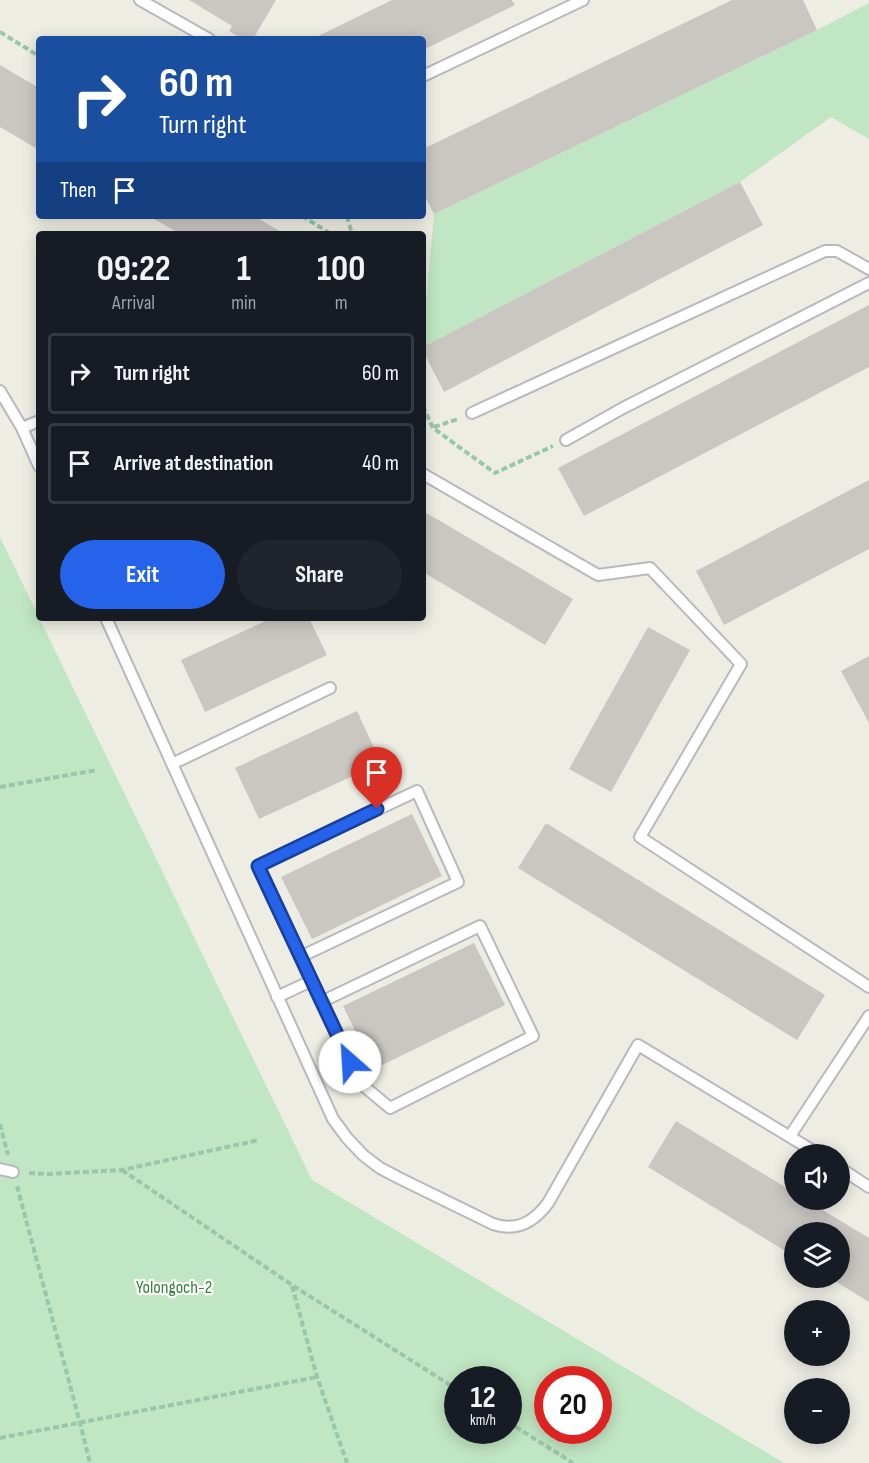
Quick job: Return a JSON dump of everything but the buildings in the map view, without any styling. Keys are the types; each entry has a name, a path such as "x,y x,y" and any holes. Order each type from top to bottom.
{"lane":[{"path":"140,0 204,36"},
{"path":"426,75 583,0"},
{"path":"472,413 825,251 837,251 869,269"},
{"path":"566,440 623,408 869,283"},
{"path":"0,391 22,428 36,459"},
{"path":"22,428 36,422"},
{"path":"426,476 598,575 650,568 741,664 640,837 869,987"},
{"path":"107,621 333,1119 363,1155 380,1168 484,1220 502,1227 519,1226 535,1218 549,1203 638,1045 803,1144"},
{"path":"172,764 330,688"},
{"path":"300,957 458,882 417,791 258,866 311,981 359,1082 390,1108 533,1036 480,926 321,1002"},
{"path":"277,997 311,981"},
{"path":"790,1136 869,1016"},
{"path":"0,1169 13,1172"},
{"path":"850,1175 869,1187"}],"path":[{"path":"0,32 36,54"},
{"path":"307,219 326,231"},
{"path":"426,413 433,428 495,473 566,440"},
{"path":"433,428 472,413"},
{"path":"0,787 97,770"},
{"path":"0,1124 90,1463"},
{"path":"13,1172 48,1174 122,1170 259,1140"},
{"path":"122,1170 292,1285 444,1381"},
{"path":"292,1285 317,1377 346,1463"},
{"path":"0,1438 317,1377"},
{"path":"522,1431 573,1463"}],"green space":[{"path":"869,3 869,139 831,117 740,182 426,345 426,301 434,214"},
{"name":"Yolongoch-2","path":"0,537 36,611 36,621 41,621 312,1180 784,1463 0,1463"}],"route":[{"path":"350,1062 258,866 377,809"}]}
